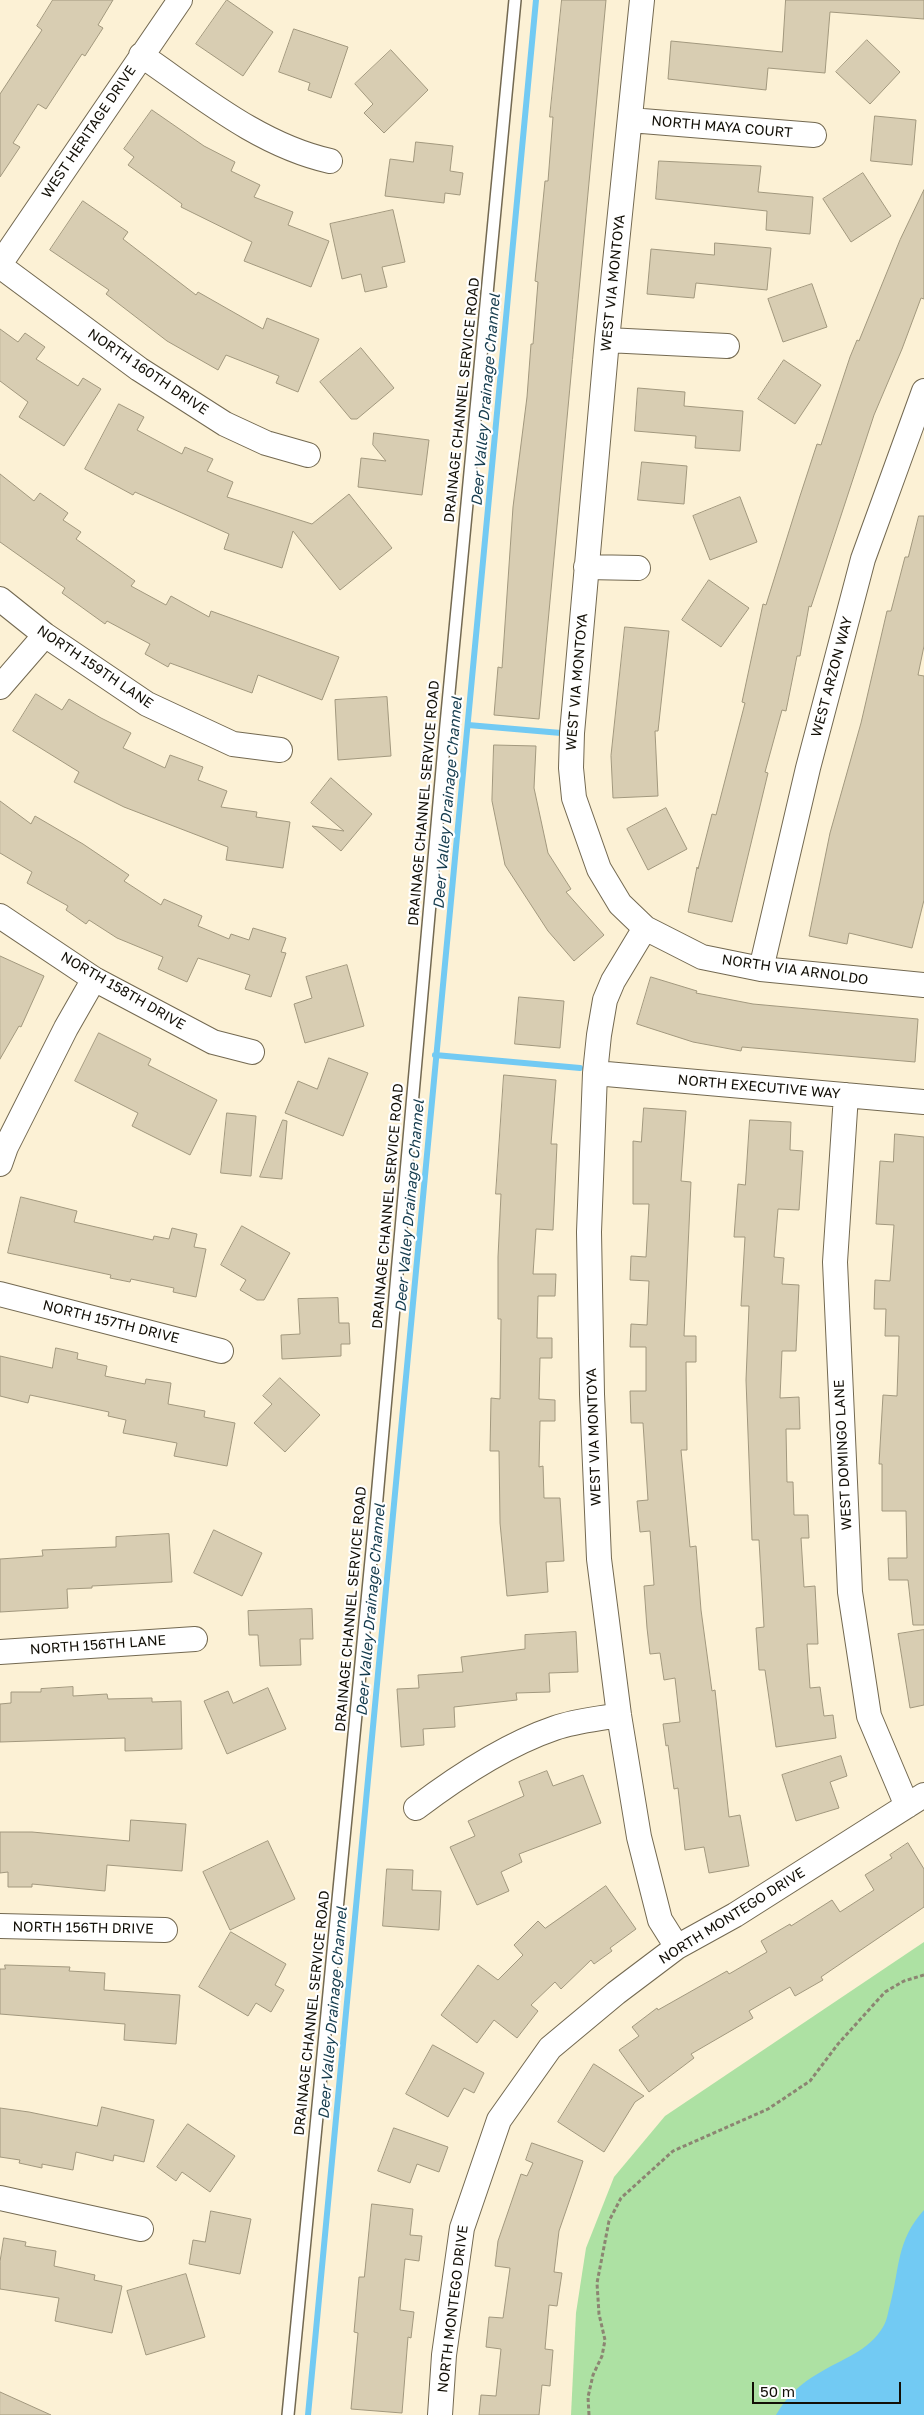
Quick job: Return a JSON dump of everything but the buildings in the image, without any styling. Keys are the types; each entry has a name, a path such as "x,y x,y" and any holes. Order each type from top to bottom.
{"street":[{"name":"WEST HERITAGE DRIVE","path":"0,265 180,0"},
{"name":"WEST VIA MONTOYA","path":"574,798 571,768 572,733 586,566 642,0"},
{"path":"141,55 244,125 302,154 330,161"},
{"name":"NORTH MAYA COURT","path":"630,120 814,135"},
{"name":"NORTH 160TH DRIVE","path":"0,265 139,369 225,424 266,443 308,456"},
{"path":"607,340 727,346"},
{"name":"WEST ARZON WAY","path":"761,969 808,768 863,559 924,391"},
{"path":"586,566 638,568"},
{"name":"NORTH 159TH LANE","path":"0,599 45,635 147,704 233,744 280,750"},
{"path":"0,686 45,635"},
{"name":"NORTH VIA ARNOLDO","path":"574,798 599,869 620,904 645,928 702,957 761,969 924,985"},
{"name":"NORTH 158TH DRIVE","path":"0,916 94,978 212,1042 252,1052"},
{"name":"WEST VIA MONTOYA","path":"645,928 613,981 605,1000 595,1073 589,1232 592,1394 599,1559 619,1715 639,1837 660,1920 677,1947"},
{"path":"0,1164 6,1147 66,1028 94,978"},
{"name":"NORTH EXECUTIVE WAY","path":"595,1073 924,1102"},
{"name":"WEST DOMINGO LANE","path":"846,1095 835,1262 850,1592 869,1716 915,1801"},
{"name":"NORTH 157TH DRIVE","path":"0,1294 221,1351"},
{"name":"NORTH 156TH LANE","path":"0,1652 195,1639"},
{"path":"416,1808 446,1786 509,1749 556,1728 619,1715"},
{"name":"NORTH MONTEGO DRIVE","path":"440,2415 444,2355 462,2228 500,2120 550,2048 616,1993 677,1947 735,1915 915,1801"},
{"name":"NORTH 156TH DRIVE","path":"0,1926 165,1930"},
{"path":"0,2198 141,2230"}],"lane":[{"name":"DRAINAGE CHANNEL SERVICE ROAD","path":"288,2415 377,1498 447,714 515,0"}],"path":[{"path":"589,2415 588,2397 593,2375 602,2356 604,2340 598,2314 597,2284 609,2220 621,2198 673,2151 768,2109 810,2081 838,2044 884,1992 904,1981 924,1975"}],"green space":[{"path":"924,1942 924,2415 571,2415 576,2313 586,2248 614,2177 665,2116"}],"water":[{"path":"924,2210 924,2415 776,2415 784,2402 800,2386 812,2377 863,2348 883,2327 893,2292 900,2255 908,2233"}],"waterway":[{"name":"Deer Valley Drainage Channel","path":"308,2415 536,0"},
{"path":"468,725 561,733"},
{"path":"435,1055 580,1068"}]}
